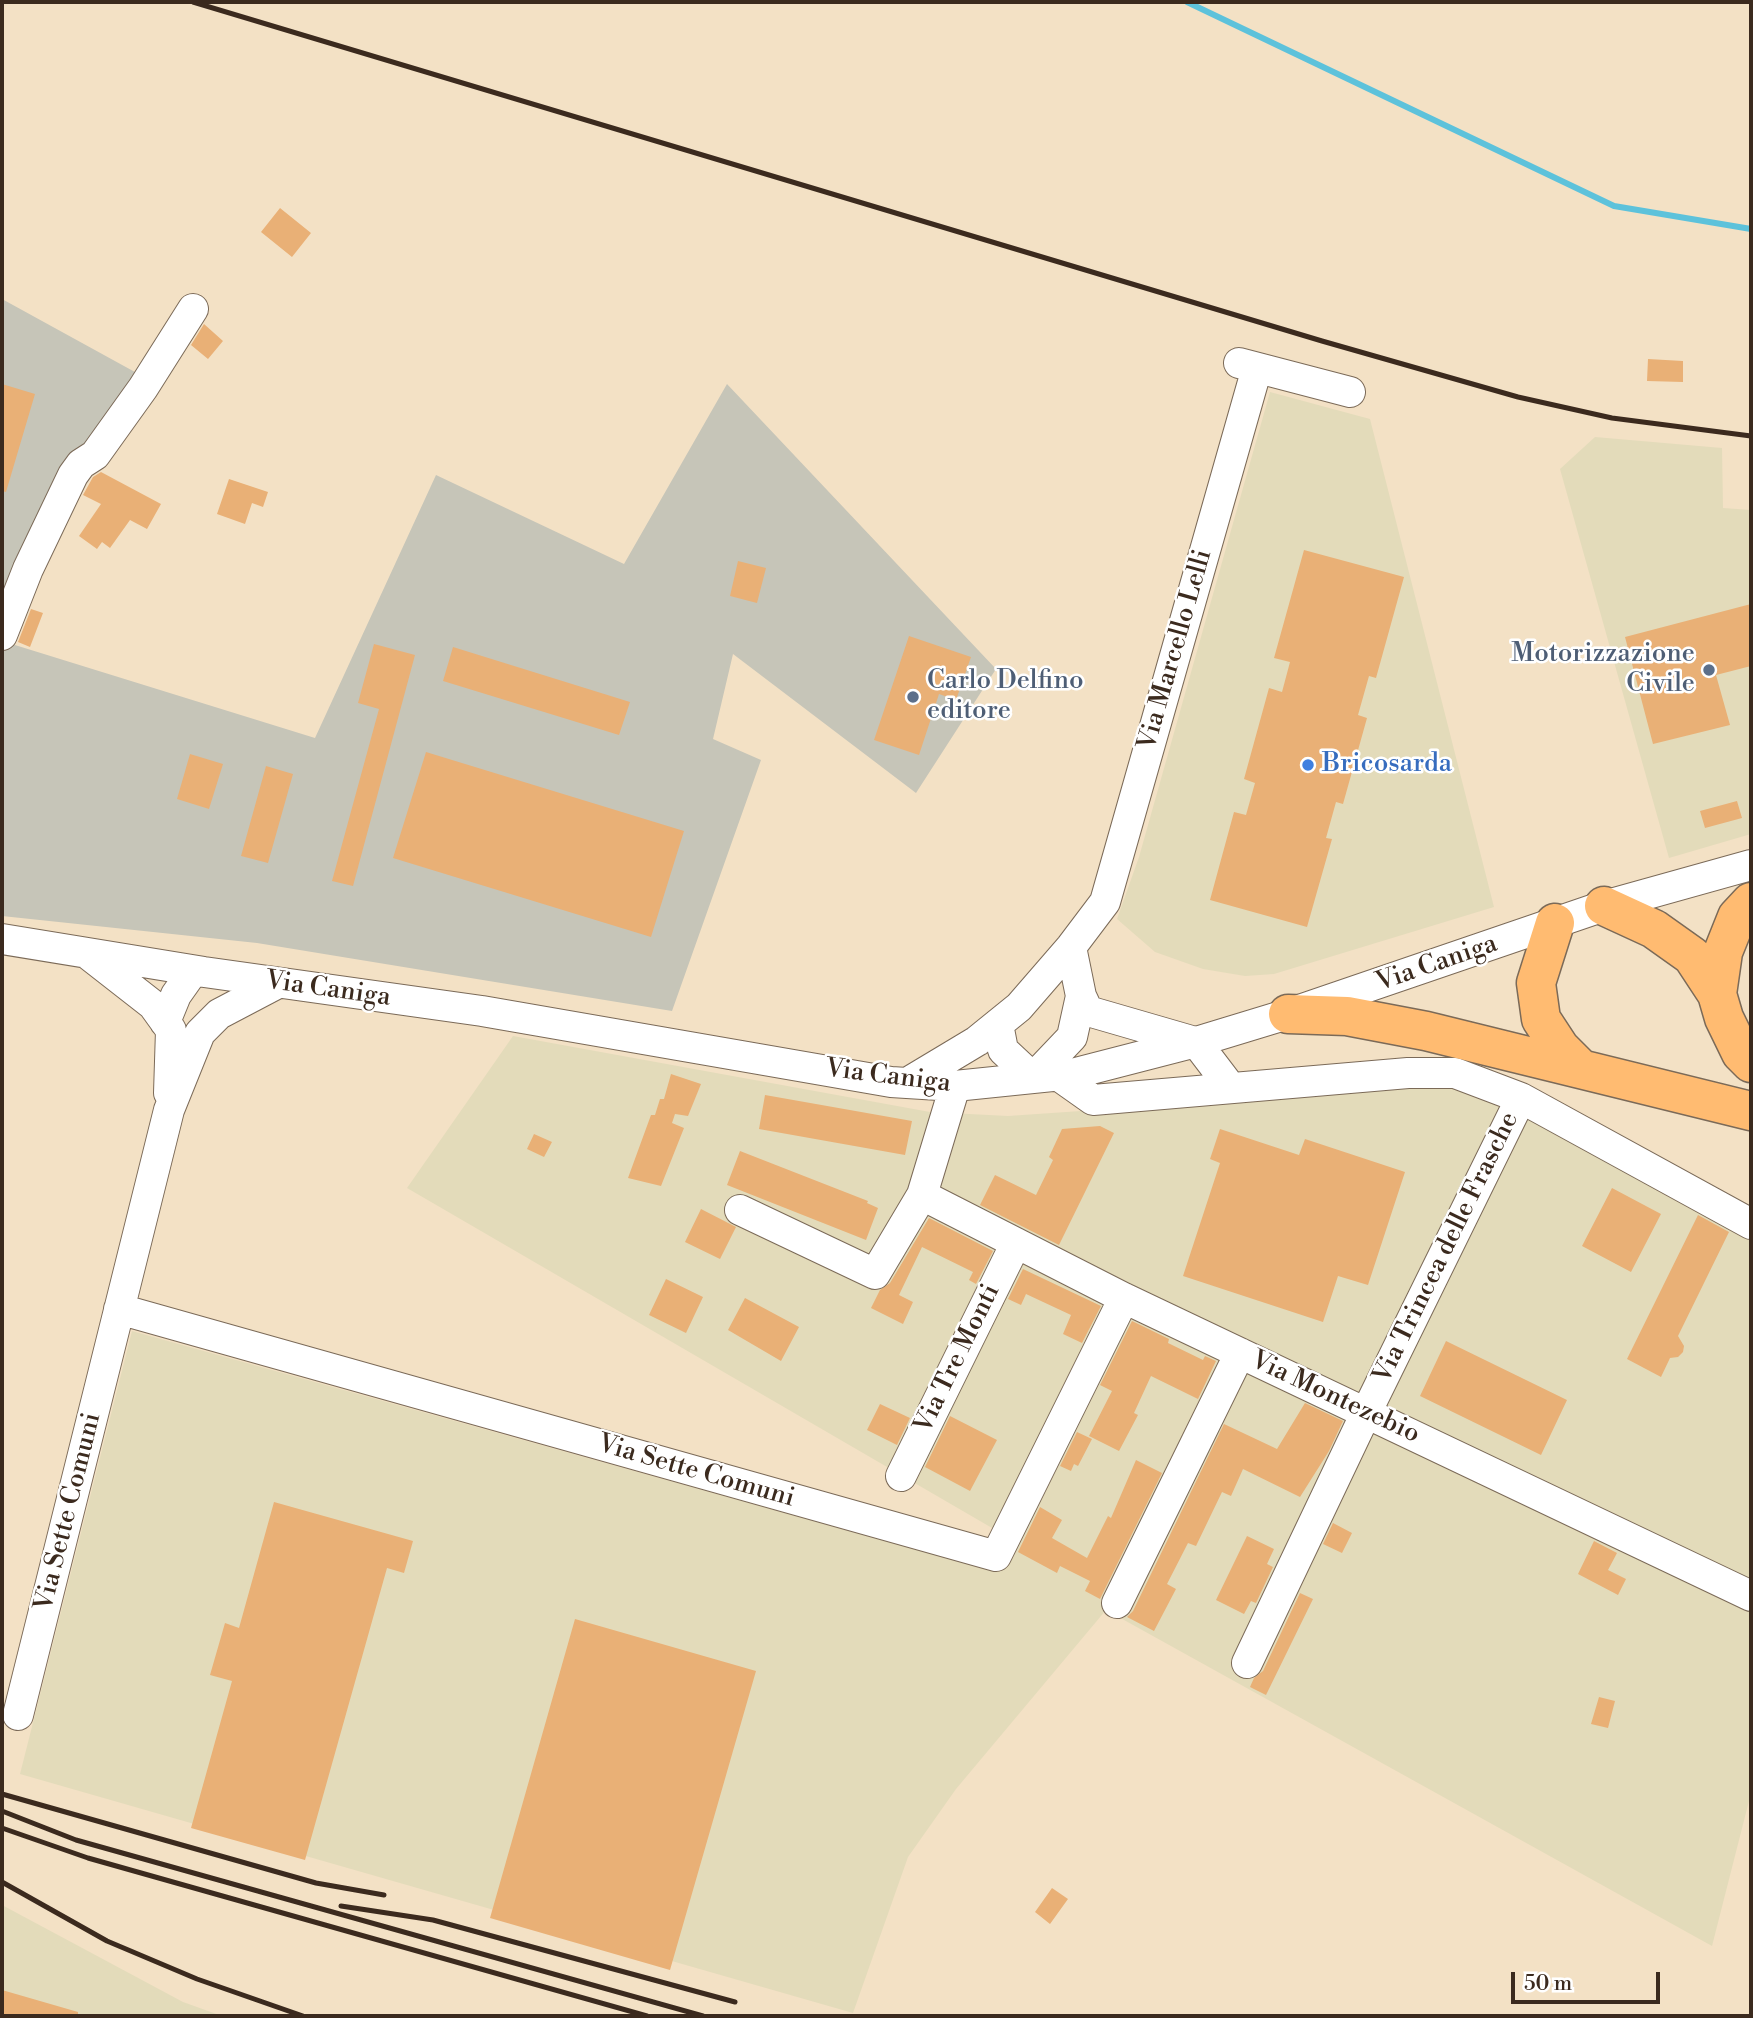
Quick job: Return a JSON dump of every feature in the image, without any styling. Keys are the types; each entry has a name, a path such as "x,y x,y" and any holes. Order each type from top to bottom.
{"highway":[{"path":"1717,994 1723,952 1737,917 1751,902"},
{"path":"1604,906 1654,929 1692,956 1717,994 1724,1018 1741,1053 1751,1063"},
{"path":"1555,923 1536,983 1541,1019 1560,1048 1579,1068"},
{"path":"1288,1014 1348,1016 1426,1031 1751,1111"}],"street":[{"path":"2,635 28,569 73,475 80,464 95,455 143,388 193,309"},
{"name":"Via Marcello Lelli","path":"1046,1077 1072,1037 1081,996 1078,937 1088,893 1248,365 1350,392"},
{"name":"Via Caniga","path":"2,939 193,971 482,1011 907,1083 955,1086 1072,1074 1196,1042 1288,1014 1604,906 1751,865"},
{"path":"907,1083 978,1041 1019,1007 1078,937"},
{"path":"86,953 153,1005 165,1022"},
{"path":"165,1022 176,995 193,971"},
{"path":"193,971 212,1022"},
{"name":"Via Sette Comuni","path":"18,1715 169,1110 200,1033 219,1014 278,983"},
{"path":"1081,996 1088,1011 1196,1042 1231,1088"},
{"name":"Via Sette Comuni","path":"165,1022 171,1030 169,1110"},
{"path":"998,1024 1003,1050 1046,1077 1093,1100 1408,1073 1455,1073 1521,1098 1751,1224"},
{"path":"740,1210 875,1275 922,1195 955,1086"},
{"name":"Via Trincea delle Frasche","path":"1247,1663 1521,1098"},
{"name":"Via Montezebio","path":"922,1195 1124,1298 1751,1596"},
{"name":"Via Tre Monti","path":"901,1476 1016,1243"},
{"name":"Via Sette Comuni","path":"120,1309 996,1556 1124,1298"},
{"path":"1117,1602 1240,1353"}],"shaded area":[{"path":"2,299 144,377 13,620 2,616"},
{"path":"727,384 996,669 916,793 733,654 713,739 761,760 672,1011 257,943 2,916 2,641 315,738 436,475 624,564"},
{"path":"1270,392 1370,419 1494,907 1274,974 1245,976 1203,969 1155,952 1117,919 1139,857"},
{"path":"1595,437 1722,448 1723,508 1751,510 1751,834 1669,858 1560,469"},
{"path":"513,1036 930,1112 1008,1116 1458,1085 1533,1116 1751,1235 1751,1793 1712,1946 1106,1610 956,1789 908,1857 853,2013 20,1774 132,1331 993,1571 1011,1539 407,1188"},
{"path":"2,1905 183,2002 222,2016 2,2016"}],"building":[{"path":"280,208 311,233 292,257 261,232"},
{"path":"204,324 223,341 208,359 191,345"},
{"path":"1648,359 1683,361 1683,382 1647,381"},
{"path":"2,384 35,394 6,492 2,491"},
{"path":"101,472 161,504 147,529 130,520 110,548 102,542 97,549 79,536 101,504 83,495 93,477"},
{"path":"229,479 268,492 263,507 252,503 245,524 217,514"},
{"path":"1304,550 1404,577 1376,678 1369,676 1358,715 1367,718 1343,804 1336,802 1326,838 1332,839 1307,927 1210,900 1234,812 1246,815 1255,783 1244,779 1269,688 1282,692 1290,662 1274,658"},
{"path":"738,561 766,568 757,603 730,596"},
{"path":"1751,604 1751,666 1716,675 1730,725 1653,744 1625,637"},
{"path":"31,609 43,613 30,647 18,642"},
{"name":"Carlo Delfino editore","path":"909,636 971,657 956,700 939,694 919,755 874,740"},
{"path":"374,644 415,655 353,886 332,881 379,709 358,703"},
{"path":"453,647 630,702 619,735 443,681"},
{"path":"426,752 684,831 651,937 393,858"},
{"path":"190,754 223,764 209,809 177,799"},
{"path":"266,766 293,774 268,863 241,856"},
{"path":"1737,801 1742,818 1705,828 1700,811"},
{"path":"671,1074 701,1084 688,1116 675,1114 672,1123 684,1128 661,1186 628,1178 651,1115 655,1115 660,1099 664,1099"},
{"path":"765,1095 912,1121 905,1155 759,1129"},
{"path":"1100,1126 1114,1133 1059,1245 980,1205 995,1175 1036,1195 1053,1160 1049,1157 1062,1129"},
{"path":"1220,1129 1299,1155 1305,1139 1405,1172 1368,1285 1338,1276 1323,1322 1183,1276 1220,1163 1210,1159"},
{"path":"534,1134 552,1142 544,1157 527,1149"},
{"path":"740,1151 868,1201 867,1203 878,1208 866,1240 727,1185"},
{"path":"1612,1188 1661,1214 1631,1272 1582,1246"},
{"path":"701,1209 736,1227 720,1259 685,1242"},
{"path":"1698,1215 1729,1232 1678,1336 1684,1346 1683,1352 1678,1357 1670,1358 1661,1377 1627,1359"},
{"path":"929,1218 993,1251 976,1284 969,1280 973,1272 922,1247 899,1295 913,1302 903,1324 871,1308 880,1290 890,1283"},
{"path":"1023,1269 1101,1306 1082,1343 1063,1334 1071,1315 1026,1294 1021,1305 1008,1299"},
{"path":"666,1279 703,1297 686,1333 649,1315"},
{"path":"745,1298 799,1327 781,1361 728,1330"},
{"path":"1132,1321 1203,1360 1205,1356 1216,1361 1198,1399 1151,1376 1134,1413 1138,1415 1119,1451 1089,1436 1112,1391 1100,1385"},
{"path":"1446,1341 1567,1400 1541,1455 1420,1396"},
{"path":"1305,1403 1343,1421 1329,1451 1300,1497 1243,1469 1231,1496 1222,1492 1196,1546 1188,1543 1167,1584 1176,1589 1154,1631 1127,1617 1133,1611 1224,1424 1277,1449"},
{"path":"880,1404 910,1418 897,1445 867,1430"},
{"path":"950,1416 997,1440 970,1491 925,1467"},
{"path":"1077,1432 1092,1439 1078,1466 1074,1464 1071,1471 1060,1466"},
{"path":"1136,1460 1162,1473 1100,1599 1085,1591 1090,1581 1060,1566 1057,1573 1018,1552 1040,1507 1062,1520 1052,1538 1087,1558 1108,1516 1111,1518"},
{"path":"274,1502 413,1541 404,1573 387,1568 305,1860 191,1828 232,1681 210,1675 225,1623 239,1628"},
{"path":"1333,1523 1352,1533 1342,1553 1323,1544"},
{"path":"1247,1536 1274,1549 1267,1564 1273,1567 1256,1603 1251,1601 1244,1614 1216,1600"},
{"path":"1594,1541 1617,1553 1608,1570 1626,1579 1618,1595 1578,1574"},
{"path":"1300,1593 1313,1599 1266,1695 1250,1687 1254,1678 1263,1671"},
{"path":"575,1619 756,1671 670,1970 490,1918"},
{"path":"1599,1697 1615,1701 1608,1728 1591,1724"},
{"path":"1052,1888 1068,1899 1050,1924 1035,1912"},
{"path":"2,1990 78,2012 78,2016 2,2016"}],"waterway":[{"path":"1187,2 1614,206 1751,229"}],"railway":[{"path":"193,2 1322,341 1518,397 1612,418 1751,436"},
{"path":"2,1794 316,1883 384,1895"},
{"path":"2,1811 76,1840 703,2016"},
{"path":"2,1828 88,1858 647,2016"},
{"path":"2,1882 107,1941 197,1979 303,2016"},
{"path":"341,1906 433,1920 735,2002"}],"place":[{"name":"Motorizzazione Civile","path":"1709,670"},
{"name":"Carlo Delfino editore","path":"913,697"},
{"name":"Bricosarda","path":"1308,765"}]}
